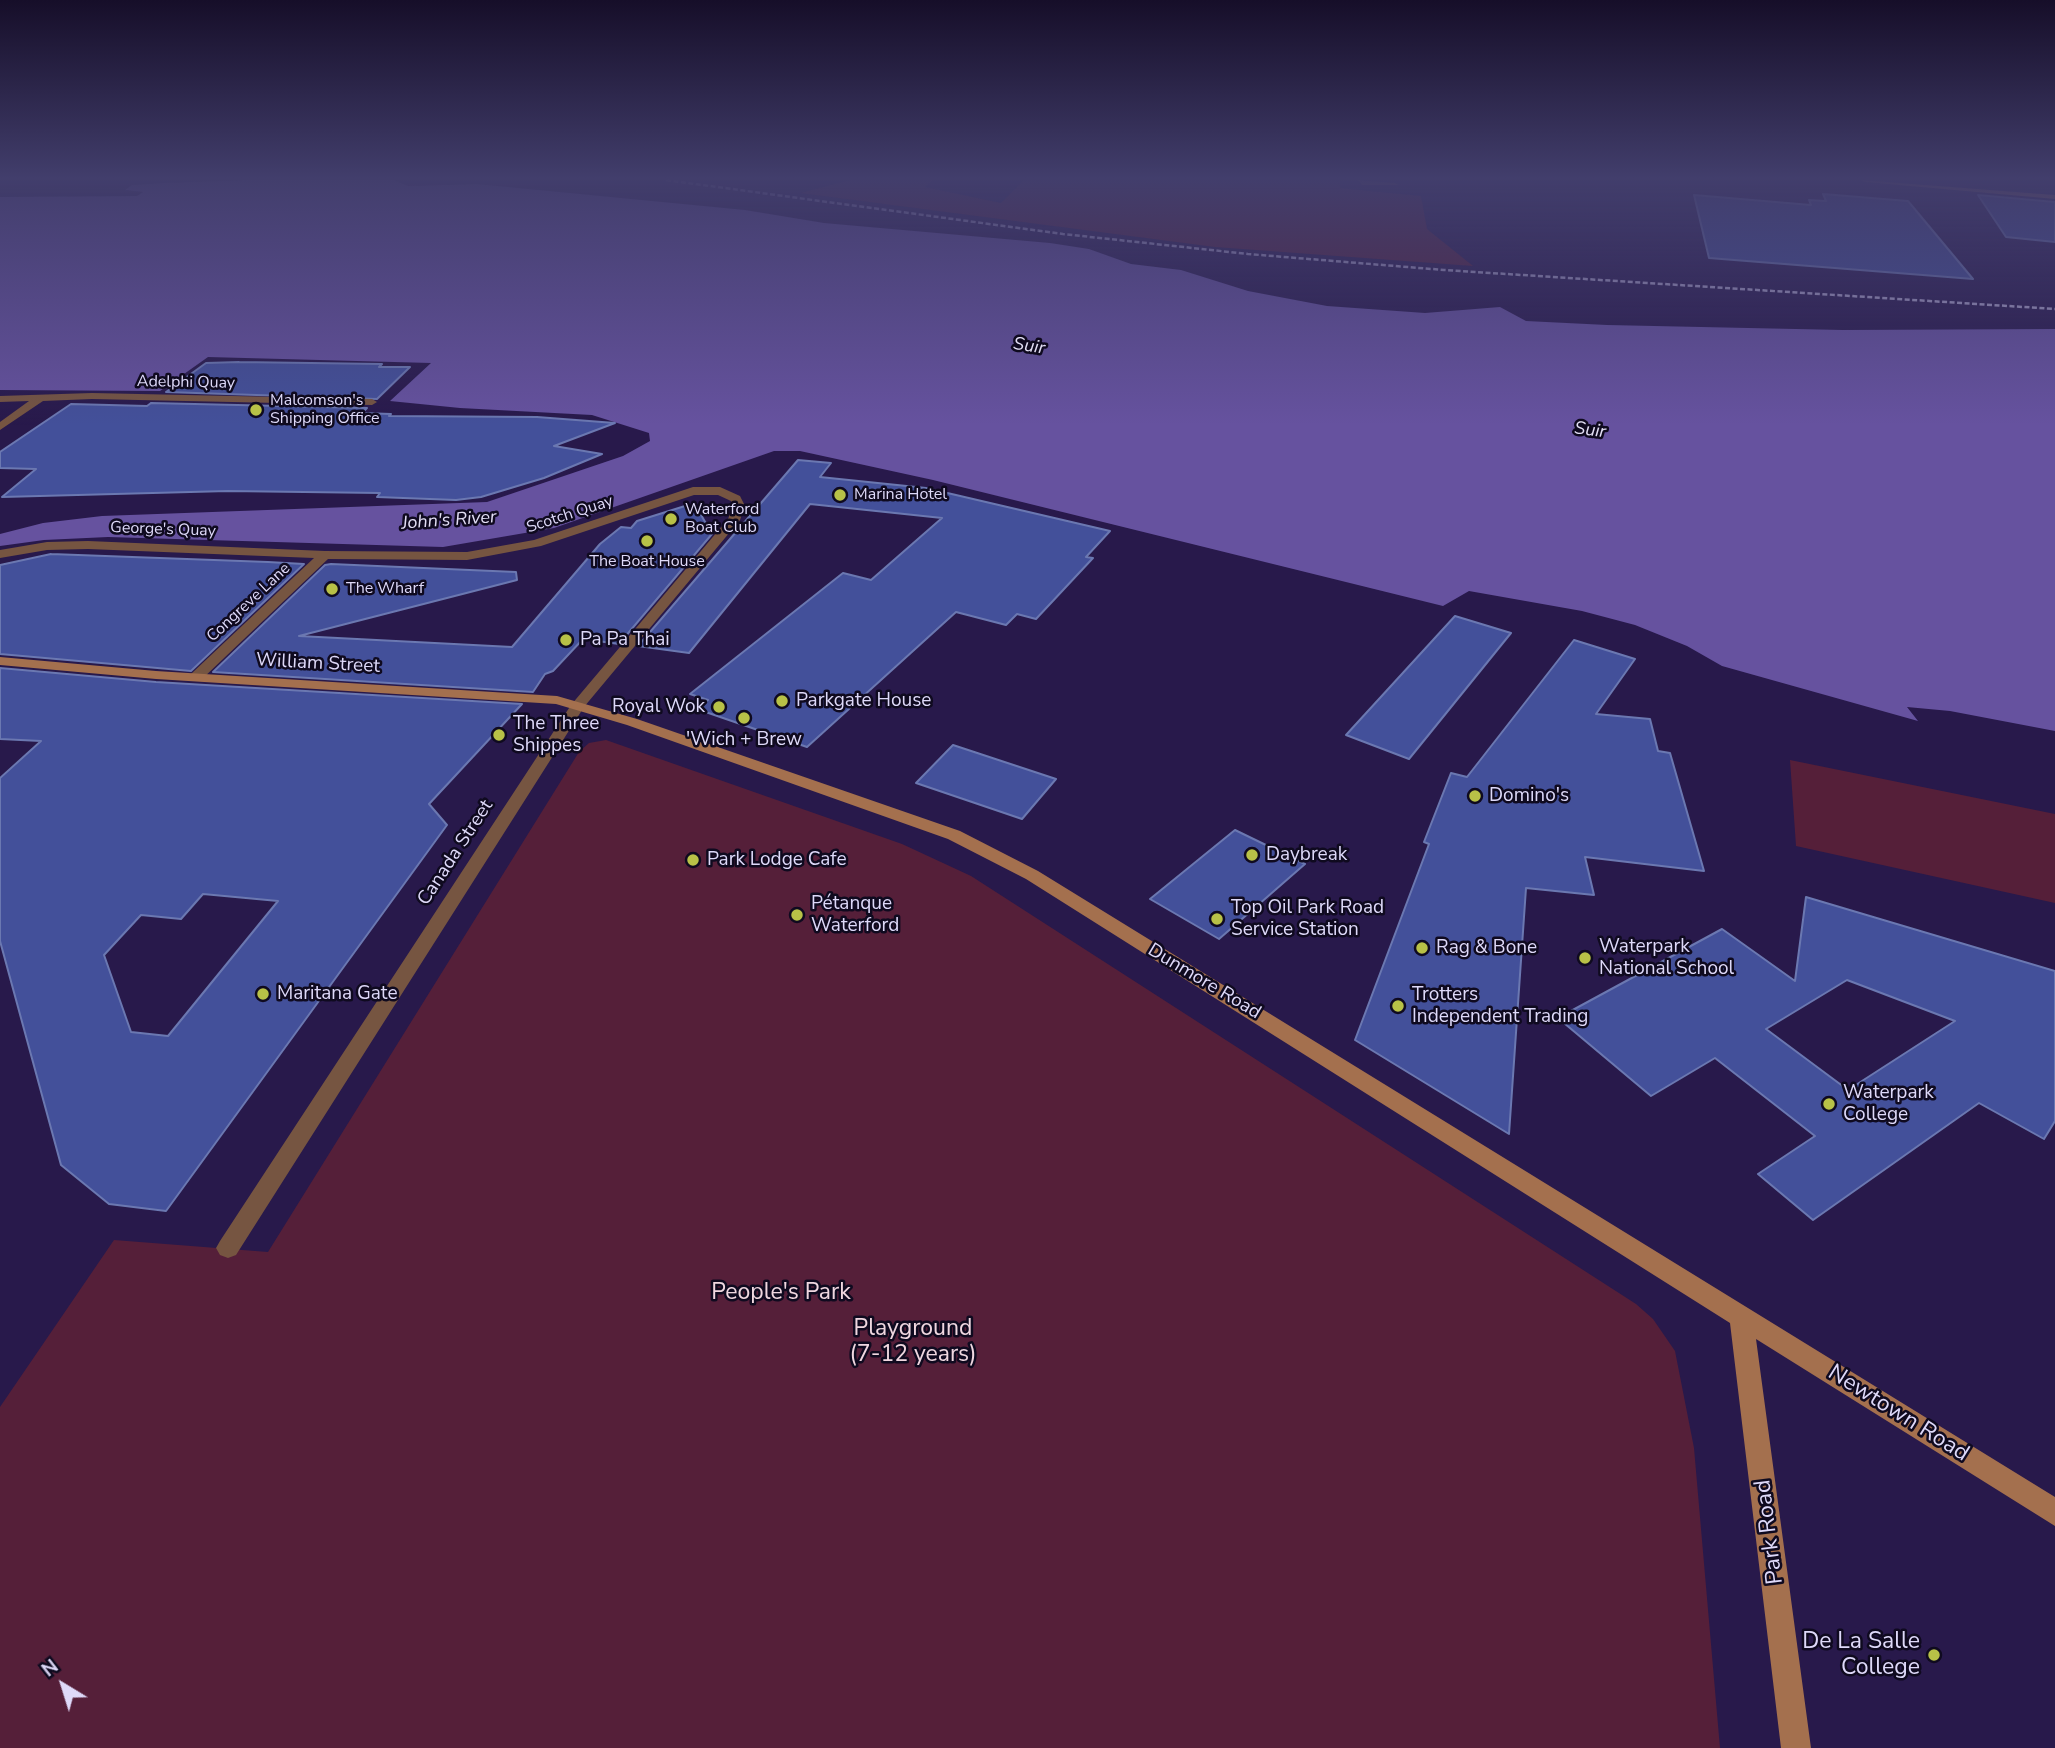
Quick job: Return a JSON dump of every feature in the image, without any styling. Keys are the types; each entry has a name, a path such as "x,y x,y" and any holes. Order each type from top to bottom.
{"main road":[{"name":"William Street","path":"0,661 197,677 521,695 578,705 632,722"},
{"name":"Dunmore Road","path":"632,722 917,820 1014,864 1741,1316"},
{"name":"Newtown Road","path":"1741,1316 2055,1512"},
{"name":"Park Road","path":"1741,1316 1796,1748"}],"street":[{"name":"Adelphi Quay","path":"0,399 92,396 372,402"},
{"path":"0,427 40,398"},
{"name":"Scotch Quay","path":"326,555 481,555 565,535 693,491 715,490 736,499"},
{"name":"Canada Street","path":"228,1248 578,705 734,520 739,510 736,499"},
{"name":"George's Quay","path":"0,554 47,546 88,545 326,555"},
{"name":"Congreve Lane","path":"197,677 326,555"}],"green space":[{"path":"1413,262 1467,262 1473,266"},
{"name":"People's Park","path":"606,740 902,844 971,876 1636,1304 1653,1319 1675,1351 1694,1448 1720,1748 0,1748 0,1407 114,1240 268,1252 579,752 589,743"},
{"path":"1790,760 2055,814 2055,903 1796,846"}],"water":[{"path":"0,262 1124,262 1181,270 1248,291 1327,306 1425,313 1500,307 1526,321 1843,330 2055,329 2055,731 1950,711 1907,707 1918,721 1722,666 1687,646 1635,625 1582,611 1469,591 1443,606 933,480 800,451 774,451 554,528 443,547 108,537 44,540 0,546 0,534 43,523 102,516 487,502 623,456 650,441 649,433 592,415 460,408 390,401 431,363 208,357 160,391 0,390"}],"building":[{"path":"1754,262 1958,262 1973,279"},
{"path":"206,363 382,364 379,367 410,367 377,399 166,392"},
{"path":"151,403 367,408 362,413 391,414 389,416 537,417 615,423 554,446 602,454 544,478 481,497 456,500 377,497 380,493 228,491 2,497 36,469 0,468 0,452 71,404 147,406"},
{"path":"798,460 831,463 820,477 926,488 1110,531 1086,557 1093,558 1036,619 1017,614 1006,625 956,612 807,747 697,709 708,700 690,694 843,573 871,580 942,518 810,504 689,653 638,646"},
{"path":"685,506 696,506 712,534 619,644 583,639 553,671 545,674 533,692 213,672 325,565 331,564 516,572 517,580 299,636 512,647 600,544 621,527 631,528 637,521"},
{"path":"51,554 304,564 191,671 0,654 0,565"},
{"path":"1455,616 1511,633 1409,759 1346,735"},
{"path":"1574,640 1635,659 1596,714 1650,719 1658,751 1670,753 1704,871 1585,857 1594,895 1526,888 1509,1134 1355,1040 1429,844 1424,842 1451,773 1467,777"},
{"path":"0,668 156,682 522,704 429,804 447,825 166,1211 109,1204 61,1165 0,941 0,778 41,741 0,739","holes":["203,894 278,901 168,1036 131,1032 104,955 141,915 181,919"]},
{"path":"953,745 1056,779 1022,819 916,783"},
{"path":"1235,830 1305,864 1219,939 1150,899"},
{"path":"1806,897 2055,971 2055,1121 2044,1139 1979,1103 1813,1220 1758,1174 1815,1136 1715,1058 1651,1096 1558,1018 1722,929 1795,981","holes":["1847,980 1955,1021 1848,1090 1766,1029"]}],"railway":[{"path":"1341,262 2055,309"}],"place":[{"name":"Malcomson's Shipping Office","path":"256,410"},
{"name":"Marina Hotel","path":"840,495"},
{"name":"Waterford Boat Club","path":"671,519"},
{"name":"The Boat House","path":"647,541"},
{"name":"The Wharf","path":"332,589"},
{"name":"Pa Pa Thai","path":"566,640"},
{"name":"Parkgate House","path":"782,701"},
{"name":"Royal Wok","path":"719,707"},
{"name":"'Wich + Brew","path":"744,718"},
{"name":"The Three Shippes","path":"499,735"},
{"name":"Domino's","path":"1475,796"},
{"name":"Daybreak","path":"1252,855"},
{"name":"Park Lodge Cafe","path":"693,860"},
{"name":"Pétanque Waterford","path":"797,915"},
{"name":"Top Oil Park Road Service Station","path":"1217,919"},
{"name":"Rag & Bone","path":"1422,948"},
{"name":"Waterpark National School","path":"1585,958"},
{"name":"Maritana Gate","path":"263,994"},
{"name":"Trotters Independent Trading","path":"1398,1006"},
{"name":"Waterpark College","path":"1829,1104"},
{"name":"De La Salle College","path":"1934,1655"}],"water label":[{"name":"Suir","path":"1029,347"},
{"name":"Suir","path":"1590,431"},
{"name":"John's River","path":"449,521"}],"park label":[{"name":"Playground (7-12 years)","path":"913,1342"}]}
